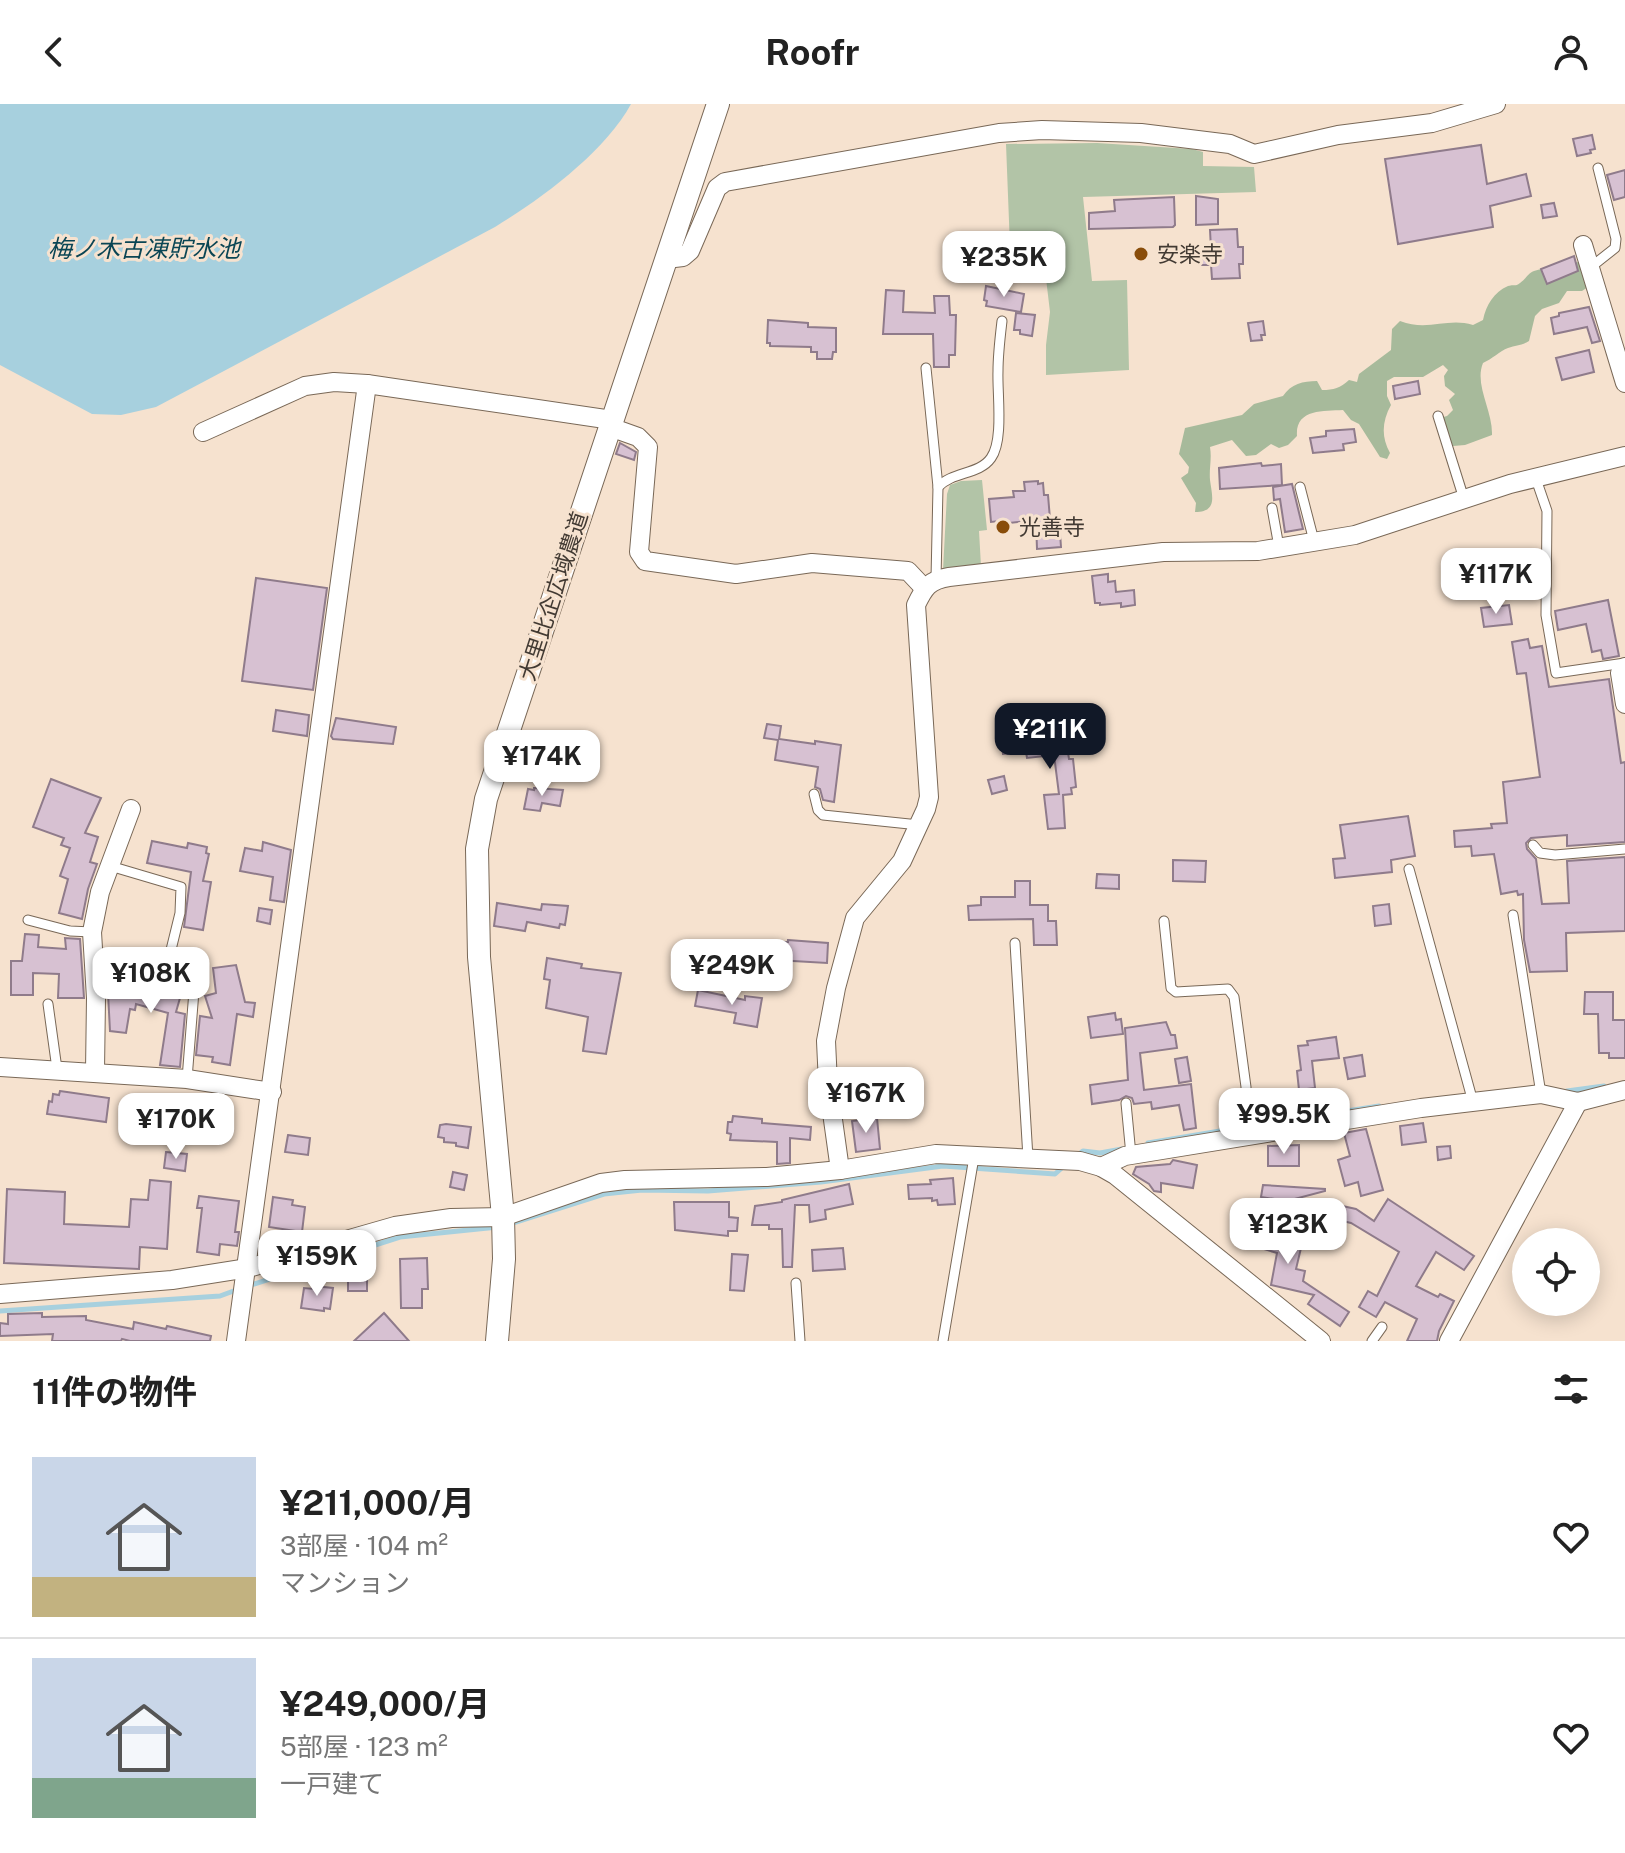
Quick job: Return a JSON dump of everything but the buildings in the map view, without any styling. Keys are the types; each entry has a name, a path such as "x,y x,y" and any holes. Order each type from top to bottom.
{"street":[{"name":"大里比企広域農道","path":"497,1341 504,1259 503,1217 479,957 477,849 486,799 718,104"},
{"path":"666,259 683,257 690,251 717,188 725,182 934,143 1042,130 1141,133 1230,144 1254,154 1338,135 1432,123 1496,104"},
{"path":"1583,245 1625,383"},
{"path":"203,432 305,386 334,382 367,384 611,424 638,437 648,447 639,552 645,561 736,574 812,563 841,563 908,571 930,583 1163,552 1258,551 1355,535 1510,484 1625,456"},
{"path":"236,1341 367,384"},
{"path":"840,1170 828,1084 826,1041 836,988 855,918 902,861 929,797 916,605 930,583"},
{"path":"1625,665 1620,673 1625,704"},
{"path":"95,1071 96,998 92,932 100,892 131,809"},
{"path":"0,1067 187,1079 272,1092"},
{"path":"1101,1167 1131,1155 1473,1102 1541,1094 1578,1102 1625,1090"},
{"path":"1449,1341 1578,1102"},
{"path":"0,1294 172,1280 248,1268 395,1226 451,1218 503,1217 601,1183 654,1178 743,1178 840,1170 936,1154 1080,1161 1101,1167 1169,1217 1321,1341"}],"lane":[{"path":"1591,267 1615,248 1616,239 1598,168"},
{"path":"938,487 955,474 983,465 991,459 995,450 1002,321"},
{"path":"926,368 938,487 930,583"},
{"path":"1438,416 1464,499"},
{"path":"1536,479 1547,511 1546,615 1556,673 1625,665"},
{"path":"1300,487 1314,541"},
{"path":"1272,508 1279,547"},
{"path":"814,794 818,810 823,815 919,825"},
{"path":"1533,845 1540,853 1555,855 1625,849"},
{"path":"110,866 181,887 180,913 168,962 171,969 194,991 187,1079"},
{"path":"1409,869 1473,1102"},
{"path":"1513,915 1541,1094"},
{"path":"28,920 70,931 92,932"},
{"path":"1164,921 1171,988 1176,992 1228,989 1234,997 1246,1087 1246,1136"},
{"path":"1015,943 1028,1158"},
{"path":"48,1004 57,1069"},
{"path":"1126,1103 1131,1155"},
{"path":"943,1341 974,1157"},
{"path":"796,1283 800,1341"},
{"path":"1372,1341 1382,1327"}],"green space":[{"path":"1097,143 1192,149 1203,152 1203,166 1254,167 1256,192 1083,197 1092,281 1127,280 1129,370 1046,375 1050,312 1045,270 1010,247 1006,144"},
{"path":"1577,262 1583,264 1588,287 1582,291 1567,291 1559,303 1542,309 1535,316 1529,341 1505,349 1483,363 1482,389 1492,435 1453,446 1440,418 1453,410 1449,400 1455,394 1445,386 1444,376 1448,370 1443,365 1423,377 1394,377 1387,381 1387,396 1391,405 1384,429 1390,453 1387,459 1380,457 1359,424 1343,410 1312,413 1301,421 1297,436 1288,445 1279,448 1271,444 1256,455 1246,456 1232,440 1210,447 1212,502 1207,509 1195,512 1196,503 1181,478 1188,473 1189,467 1179,454 1185,428 1242,415 1254,404 1283,396 1302,383 1317,381 1322,390 1330,390 1349,380 1357,382 1359,374 1391,350 1392,329 1400,321 1420,325 1473,325 1483,320 1491,300 1503,289 1518,284 1534,271"},
{"path":"982,480 987,530 979,531 981,566 943,570 950,485"}],"water":[{"name":"梅ノ木古凍貯水池","path":"0,104 631,104 620,122 589,157 532,203 495,227 156,407 121,415 92,414 0,365"}],"waterway":[{"path":"1567,1091 1604,1086"},
{"path":"1270,1123 1379,1106"},
{"path":"1148,1143 1232,1129"},
{"path":"1078,1155 1083,1151 1100,1153 1122,1149"},
{"path":"507,1225 604,1194 642,1190 708,1191 821,1182 943,1166 1055,1174 1064,1166"},
{"path":"248,1286 400,1237 498,1227"},
{"path":"0,1311 220,1296 239,1289"}],"place":[{"name":"安楽寺","path":"1141,254"},
{"name":"光善寺","path":"1003,527"}]}
